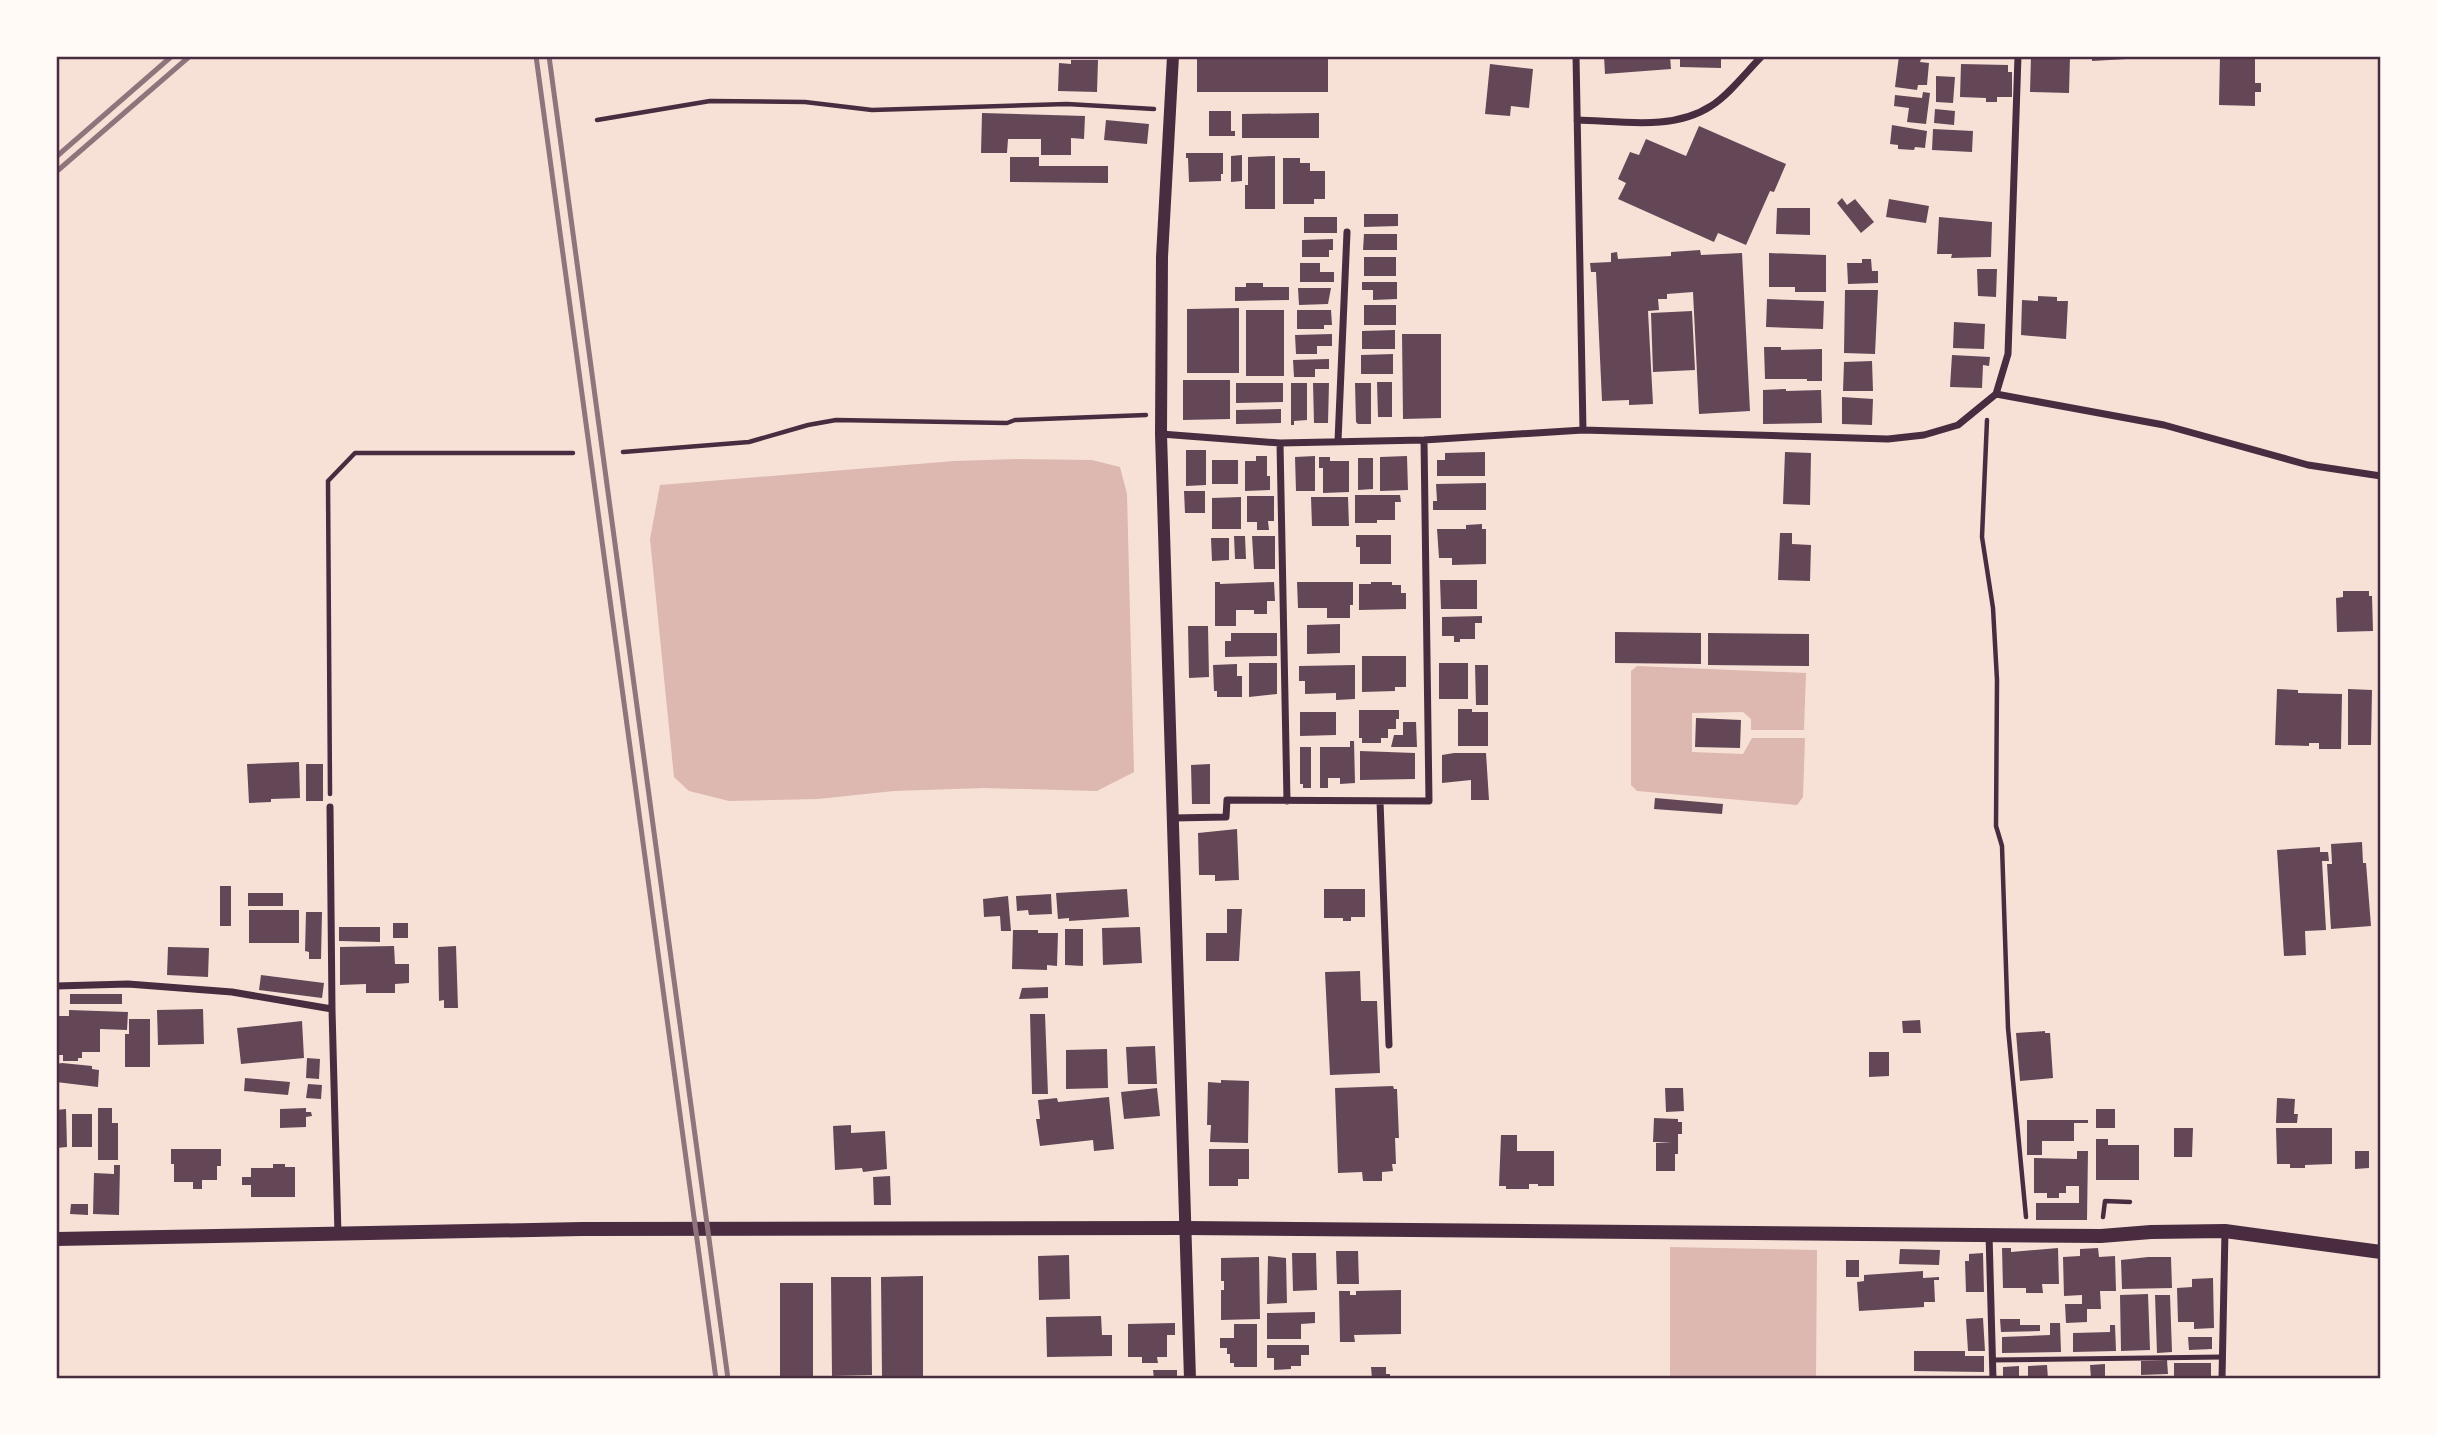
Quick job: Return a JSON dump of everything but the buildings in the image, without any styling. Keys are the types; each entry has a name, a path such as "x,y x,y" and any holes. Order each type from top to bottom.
{"main road":[{"path":"56,1239 582,1229 1186,1228 2102,1236 2225,1231 2381,1252"}],"street":[{"path":"1173,56 1162,257 1161,434 1190,1379"},
{"path":"1576,56 1583,430"},
{"path":"1577,120 1657,122 1686,118 1713,105 1762,56"},
{"path":"1161,434 1280,443 1424,440 1583,430 1888,439 1924,435 1958,425 1996,394 2008,354 2018,56"},
{"path":"1338,441 1347,232"},
{"path":"1996,394 2164,425 2308,465 2381,476"},
{"path":"1174,818 1226,817 1227,800 1429,801 1424,440"},
{"path":"1280,443 1287,801"},
{"path":"1380,801 1389,1045"},
{"path":"330,807 338,1235"},
{"path":"56,986 128,984 232,992 332,1009"},
{"path":"2222,1379 2225,1231"},
{"path":"1989,1234 1993,1379"}],"lane":[{"path":"1993,1360 2222,1357"}],"path":[{"path":"597,120 710,101 804,102 872,110 1067,104 1169,110"},
{"path":"1987,401 1982,537 1993,608 1997,680 1996,826 2001,846 2008,1028 2027,1234"},
{"path":"623,452 749,442 836,420 1007,423 1015,419 1161,415"},
{"path":"330,807 328,481 355,453 573,453"},
{"path":"2102,1236 2105,1201 2130,1202"}],"shaded area":[{"path":"1092,460 1120,467 1127,494 1134,772 1097,791 984,788 894,791 818,799 729,801 689,791 674,777 650,539 660,485 954,461"},
{"path":"1637,666 1806,673 1804,730 1751,730 1751,719 1743,712 1692,713 1692,752 1743,754 1752,738 1805,738 1803,797 1797,805 1637,791 1631,785 1631,671"},
{"path":"1670,1247 1817,1250 1816,1379 1670,1379"}],"railway":[{"path":"56,157 172,56"},
{"path":"56,172 190,56"},
{"path":"536,56 716,1379"},
{"path":"549,56 728,1379"}]}
